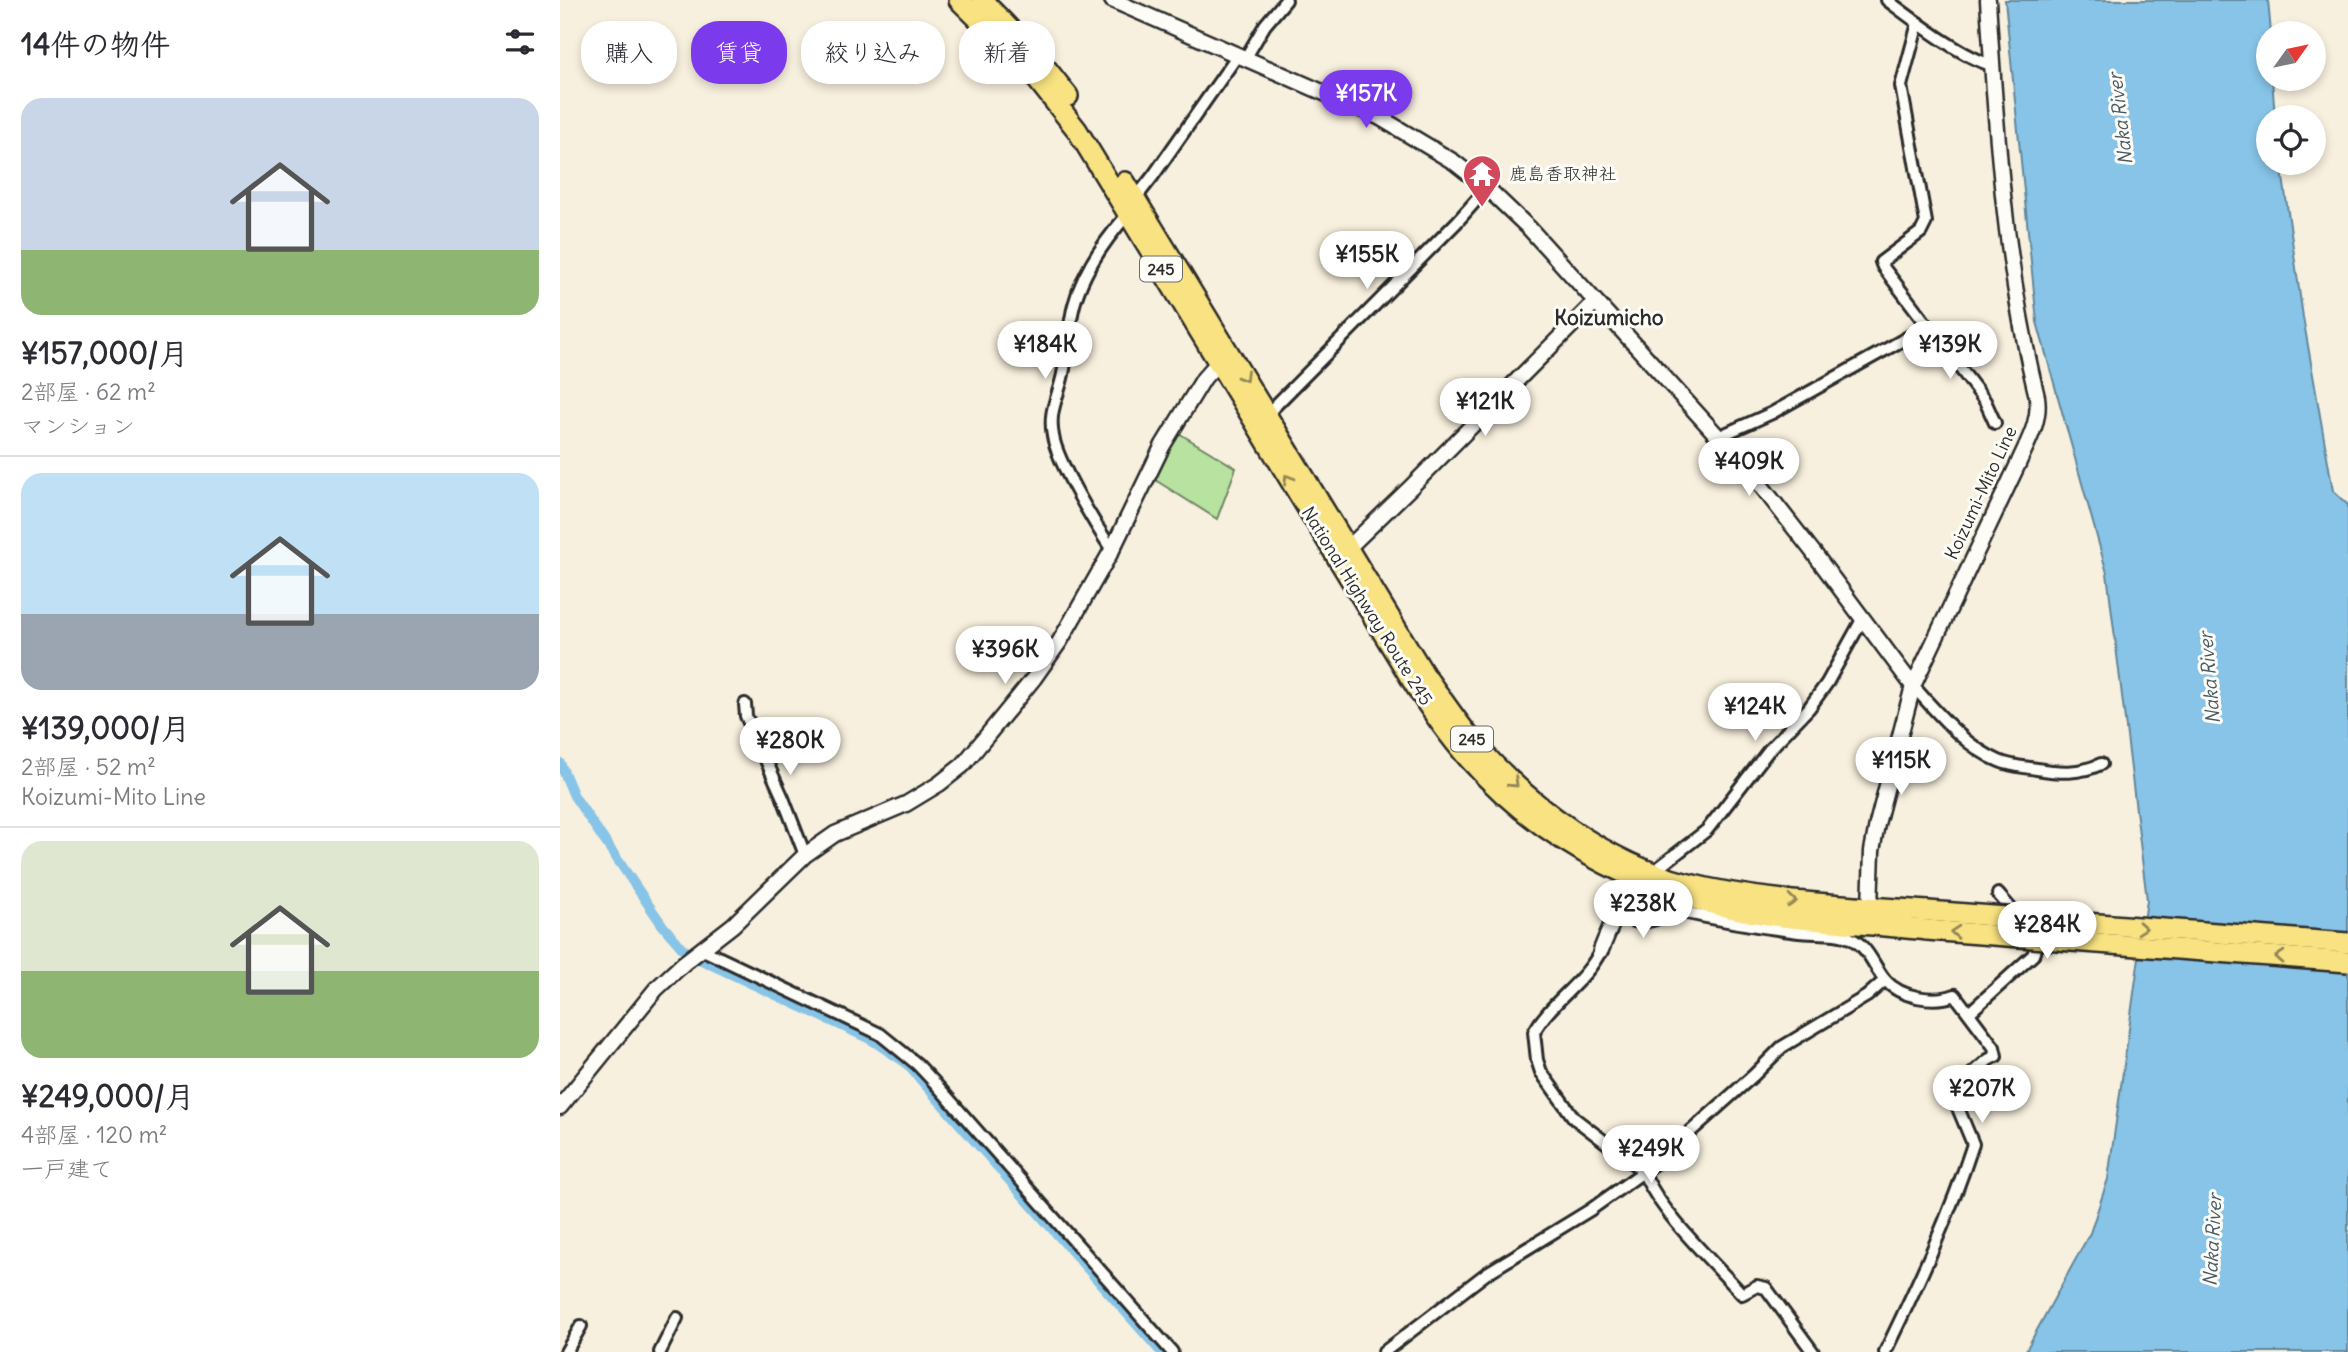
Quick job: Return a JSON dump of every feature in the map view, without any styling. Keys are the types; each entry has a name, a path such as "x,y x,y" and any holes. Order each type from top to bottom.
{"highway":[{"name":"National Highway Route 245","path":"959,0 1005,44 1058,103 1097,161 1132,206"},
{"name":"National Highway Route 245","path":"982,0 1054,76 1087,123 1132,206 1343,553"},
{"name":"National Highway Route 245","path":"1223,357 1267,414 1428,705 1483,774 1514,804 1569,845 1705,902 1772,915 1927,920 2348,943"},
{"name":"National Highway Route 245","path":"1648,878 1749,896 1870,907 1927,920 2348,962"}],"street":[{"path":"1112,0 1379,117 1454,162 1487,188 1528,228 1752,474 1935,713 1964,738 2002,762 2063,773 2088,770 2101,764"},
{"path":"1112,550 1062,461 1053,439 1051,414 1063,374 1074,306 1081,284 1094,260 1241,57 1286,0"},
{"path":"1887,0 1978,61 1992,65"},
{"name":"Koizumi-Mito Line","path":"1870,907 1872,851 1877,824 1913,686 2034,428 2037,413 2037,397 2015,291 2008,242 1988,0"},
{"path":"1918,23 1901,86 1926,222 1921,232 1881,262 1984,401 1995,423"},
{"path":"1267,414 1457,222 1487,188"},
{"path":"1343,553 1595,302"},
{"path":"1718,438 1772,413 1928,326"},
{"path":"560,1107 656,989 696,953 733,925 805,855 835,834 906,804 939,784 962,765 1054,650 1112,550 1163,445 1204,378 1223,357"},
{"path":"1813,1352 1766,1288 1757,1286 1742,1294 1679,1224 1648,1183 1643,1171 1574,1118 1548,1083 1536,1060 1534,1032 1587,974 1624,901 1707,830 1769,750 1809,708 1827,683 1863,618"},
{"path":"745,704 746,716 805,855"},
{"path":"1969,1013 2033,955 2036,947 2037,941 2033,934 1998,894"},
{"path":"1617,911 1639,922 1678,911 1853,939 1870,956 1885,981 1901,992 1939,999 1955,995 1994,1047 1996,1056 1954,1090 1953,1096 1973,1144 1955,1197 1923,1267 1916,1292 1885,1352"},
{"path":"696,953 880,1034 899,1048 934,1082 1172,1352"},
{"path":"1384,1352 1487,1273 1590,1210 1653,1166 1782,1048 1867,996 1885,981"},
{"path":"660,1352 677,1318"},
{"path":"566,1352 581,1326"}],"green space":[{"path":"1177,432 1236,468 1217,519 1152,478"}],"water":[{"name":"Naka River","path":"2005,0 2268,0 2270,21 2256,21 2256,91 2273,91 2274,105 2256,105 2256,175 2283,175 2303,317 2333,491 2348,505 2348,1352 2025,1352 2090,1233 2108,1179 2147,900 2107,573 2037,322"}],"waterway":[{"path":"560,763 574,796 663,926 683,949 872,1040 905,1062 1161,1352"}],"place":[{"name":"鹿島香取神社","path":"1482,208"}],"district":[{"name":"Koizumicho","path":"1609,318"}]}
